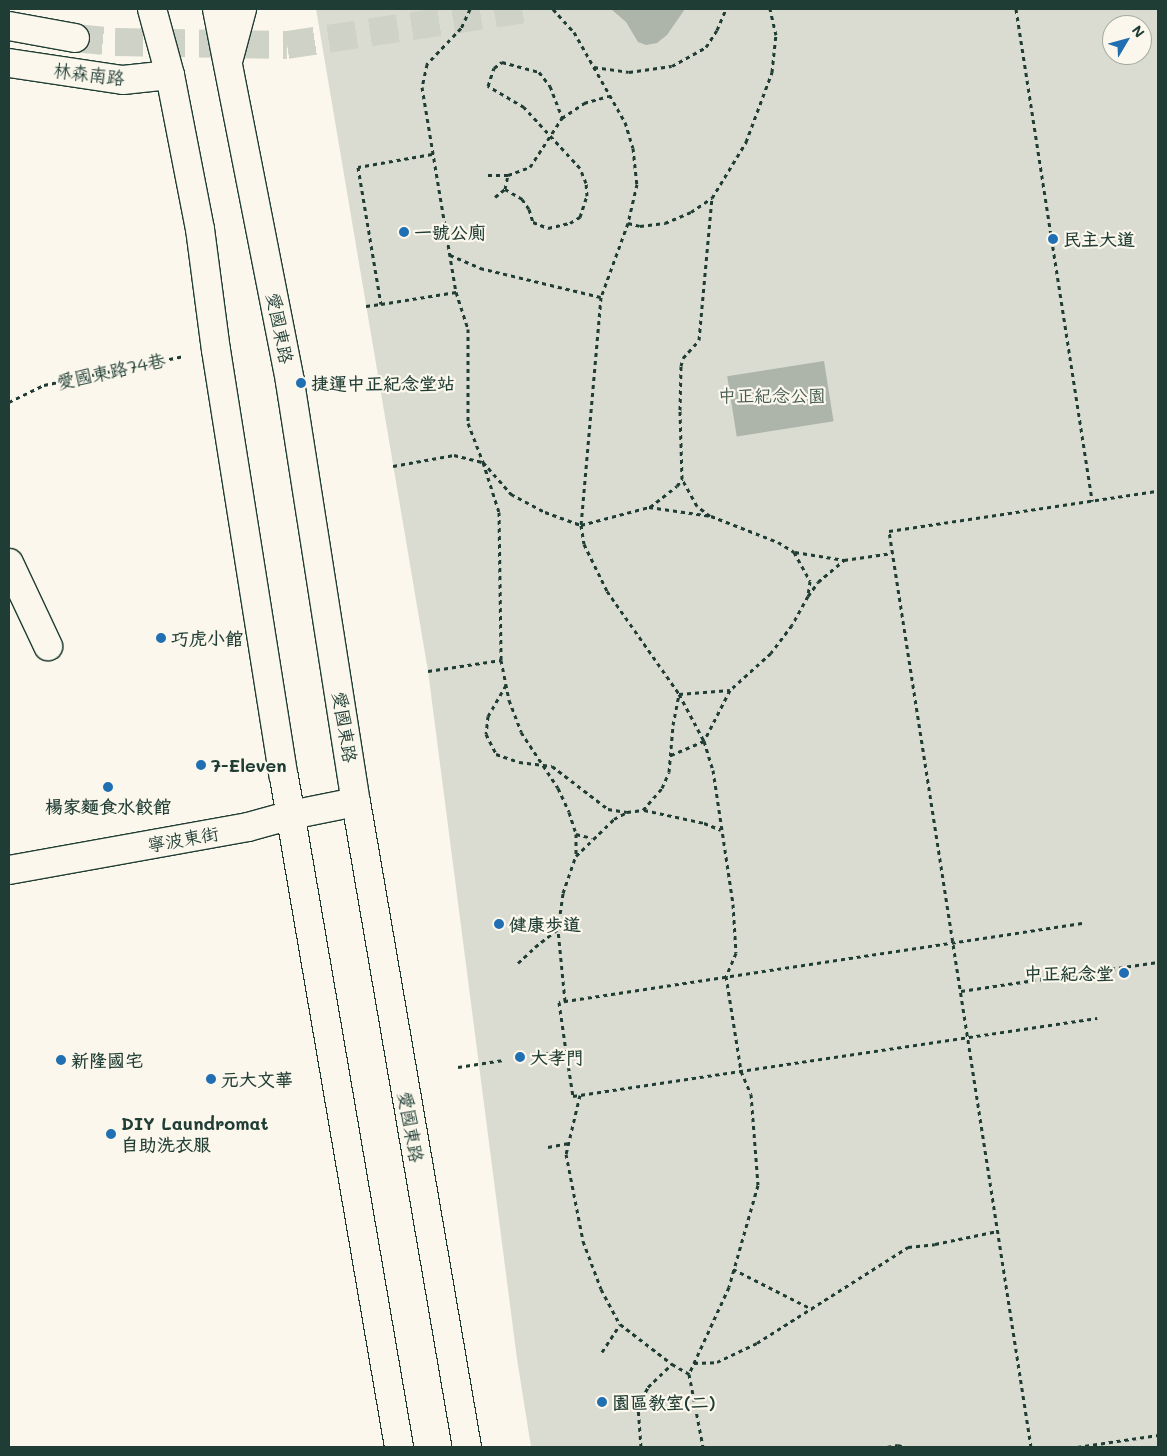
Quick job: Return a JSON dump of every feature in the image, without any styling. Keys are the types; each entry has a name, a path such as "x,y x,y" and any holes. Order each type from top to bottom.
{"street":[{"path":"152,9 170,75 200,229 216,350 290,815 340,1094 399,1447"},
{"name":"愛國東路","path":"217,9 290,382 356,802 467,1447"},
{"path":"228,64 242,9"},
{"name":"林森南路","path":"9,26 75,38"},
{"name":"林森南路","path":"9,62 123,80 170,75"},
{"path":"9,563 48,646"},
{"name":"寧波東街","path":"9,870 248,827 290,815 356,802"}],"path":[{"path":"470,9 461,28 427,64 422,87 456,292 468,329 468,423 499,512 501,660 506,685 521,732 558,788 576,834 576,856 563,893 558,929 565,1001"},
{"path":"553,9 574,32 625,122 633,148 637,184 628,222 601,297 580,525 584,544 607,591 679,694 704,741 713,770 733,904 736,953 726,976 740,1071 751,1094 758,1185 729,1287 689,1374 703,1447"},
{"path":"594,67 629,72 672,66 706,47 717,30 726,9"},
{"path":"628,222 640,226 665,223 691,212 712,198 746,142 772,72 776,35 770,9"},
{"path":"1016,9 1092,501"},
{"path":"505,188 522,199 529,209 533,222 548,228 570,223 580,217 587,196 586,182 580,168 524,107 488,86 494,68 502,62 538,72 550,86 562,118"},
{"path":"488,175 508,175 530,167 562,118 584,103 609,96"},
{"path":"381,304 358,167 432,154"},
{"path":"495,198 505,188 508,175"},
{"path":"711,516 697,506 682,479 680,410 681,366 684,358 699,340 712,198"},
{"path":"450,255 480,268 601,297"},
{"path":"366,306 456,292"},
{"name":"愛國東路74巷","path":"9,402 44,385 216,350"},
{"path":"393,466 454,455 483,462 512,494 545,512 580,525 649,507 677,486 682,479"},
{"path":"1031,1447 889,531 1158,491"},
{"path":"649,507 711,516 770,538 794,552 844,560 893,553"},
{"path":"794,552 810,581 808,596"},
{"path":"671,755 704,741 730,690 771,653 792,625 818,582 844,560"},
{"path":"428,671 501,660"},
{"path":"506,685 488,716 486,734 496,754 519,762 552,766 608,808 627,812 643,810 688,819 721,830"},
{"path":"679,694 730,690"},
{"path":"643,810 662,788 669,772 673,725 679,694"},
{"path":"576,856 592,838 614,819 627,812"},
{"path":"576,834 592,838"},
{"path":"1082,923 559,1002 573,1096 1097,1018"},
{"path":"518,963 558,929"},
{"path":"961,991 1158,962"},
{"path":"536,1055 566,1050"},
{"path":"458,1067 503,1060"},
{"path":"580,1095 566,1154 583,1241 601,1289 620,1324 672,1364 689,1374"},
{"path":"548,1146 569,1143"},
{"path":"694,1362 717,1362 757,1343 908,1247 936,1244 998,1231"},
{"path":"733,1268 812,1309"},
{"path":"602,1352 620,1324"},
{"path":"641,1447 638,1406 648,1387 672,1364"},
{"path":"1077,1447 1158,1435"},
{"path":"887,1447 898,1445 904,1447"}],"green space":[{"name":"中正紀念公園","path":"316,9 1158,9 1158,1447 531,1447 517,1359 428,671"}],"shaded area":[{"path":"611,9 685,9 667,35 657,43 646,45 638,42 626,22"},
{"path":"824,361 834,421 737,437 727,376"}],"tunnel":[{"path":"75,38 115,42 287,45 524,9"}],"place":[{"name":"一號公廁","path":"404,232"},
{"name":"民主大道","path":"1053,239"},
{"name":"捷運中正紀念堂站","path":"301,383"},
{"name":"巧虎小館","path":"161,638"},
{"name":"7-Eleven","path":"201,765"},
{"name":"楊家麵食水餃館","path":"108,787"},
{"name":"健康歩道","path":"499,924"},
{"name":"中正紀念堂","path":"1124,973"},
{"name":"大孝門","path":"520,1057"},
{"name":"新隆國宅","path":"61,1060"},
{"name":"元大文華","path":"211,1079"},
{"name":"DIY Laundromat 自助洗衣服","path":"111,1134"},
{"name":"園區教室(二)","path":"602,1402"}]}
